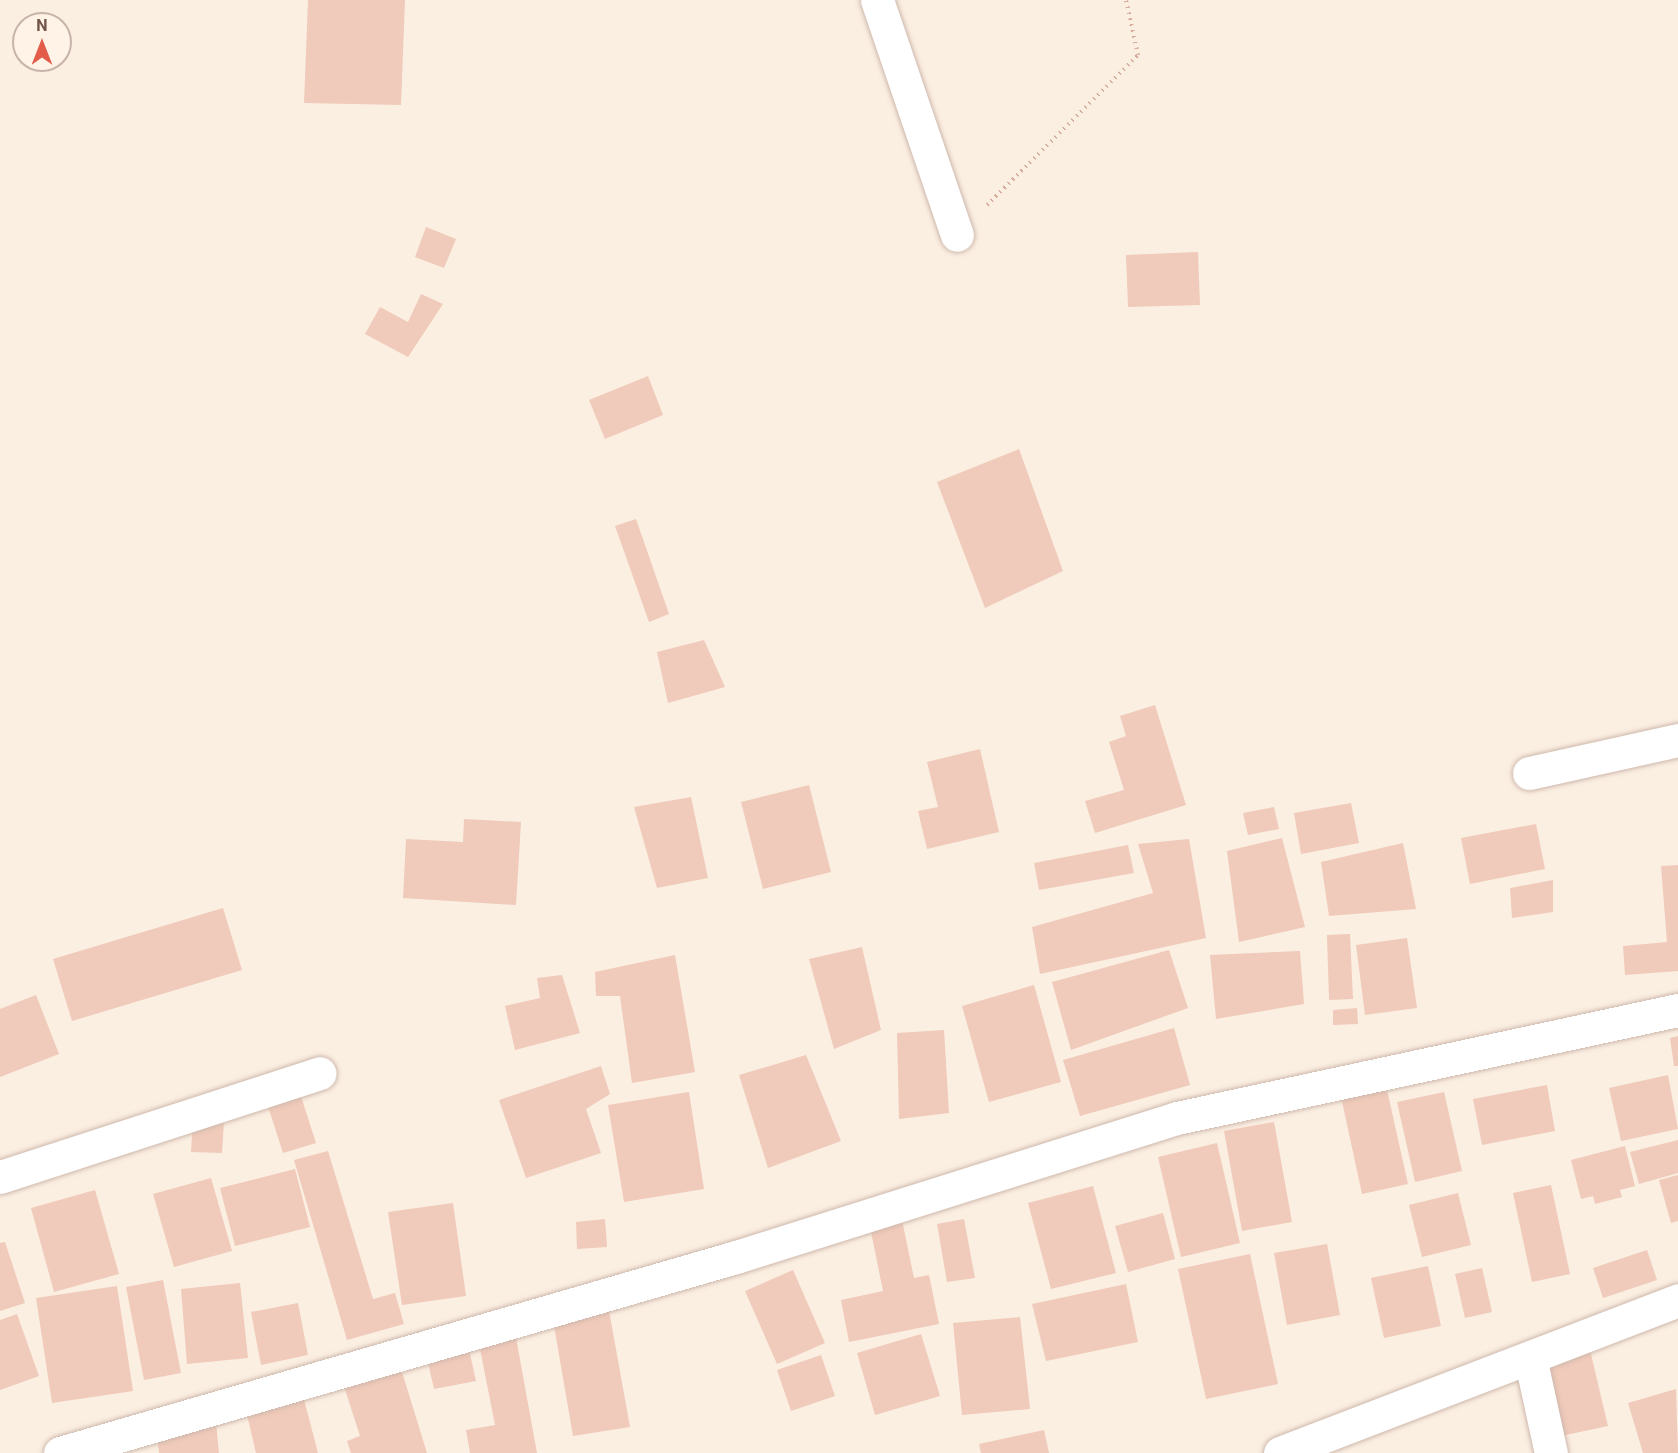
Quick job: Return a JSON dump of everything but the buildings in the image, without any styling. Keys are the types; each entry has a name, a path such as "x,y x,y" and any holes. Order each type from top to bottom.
{"street":[{"path":"877,0 957,235"},
{"path":"1529,773 1678,740"},
{"path":"60,1453 735,1257 1177,1118 1678,1010"},
{"path":"0,1177 320,1073"},
{"path":"1280,1453 1678,1300"},
{"path":"1530,1357 1551,1453"}],"path":[{"path":"957,235 1138,55 1126,0"}]}
